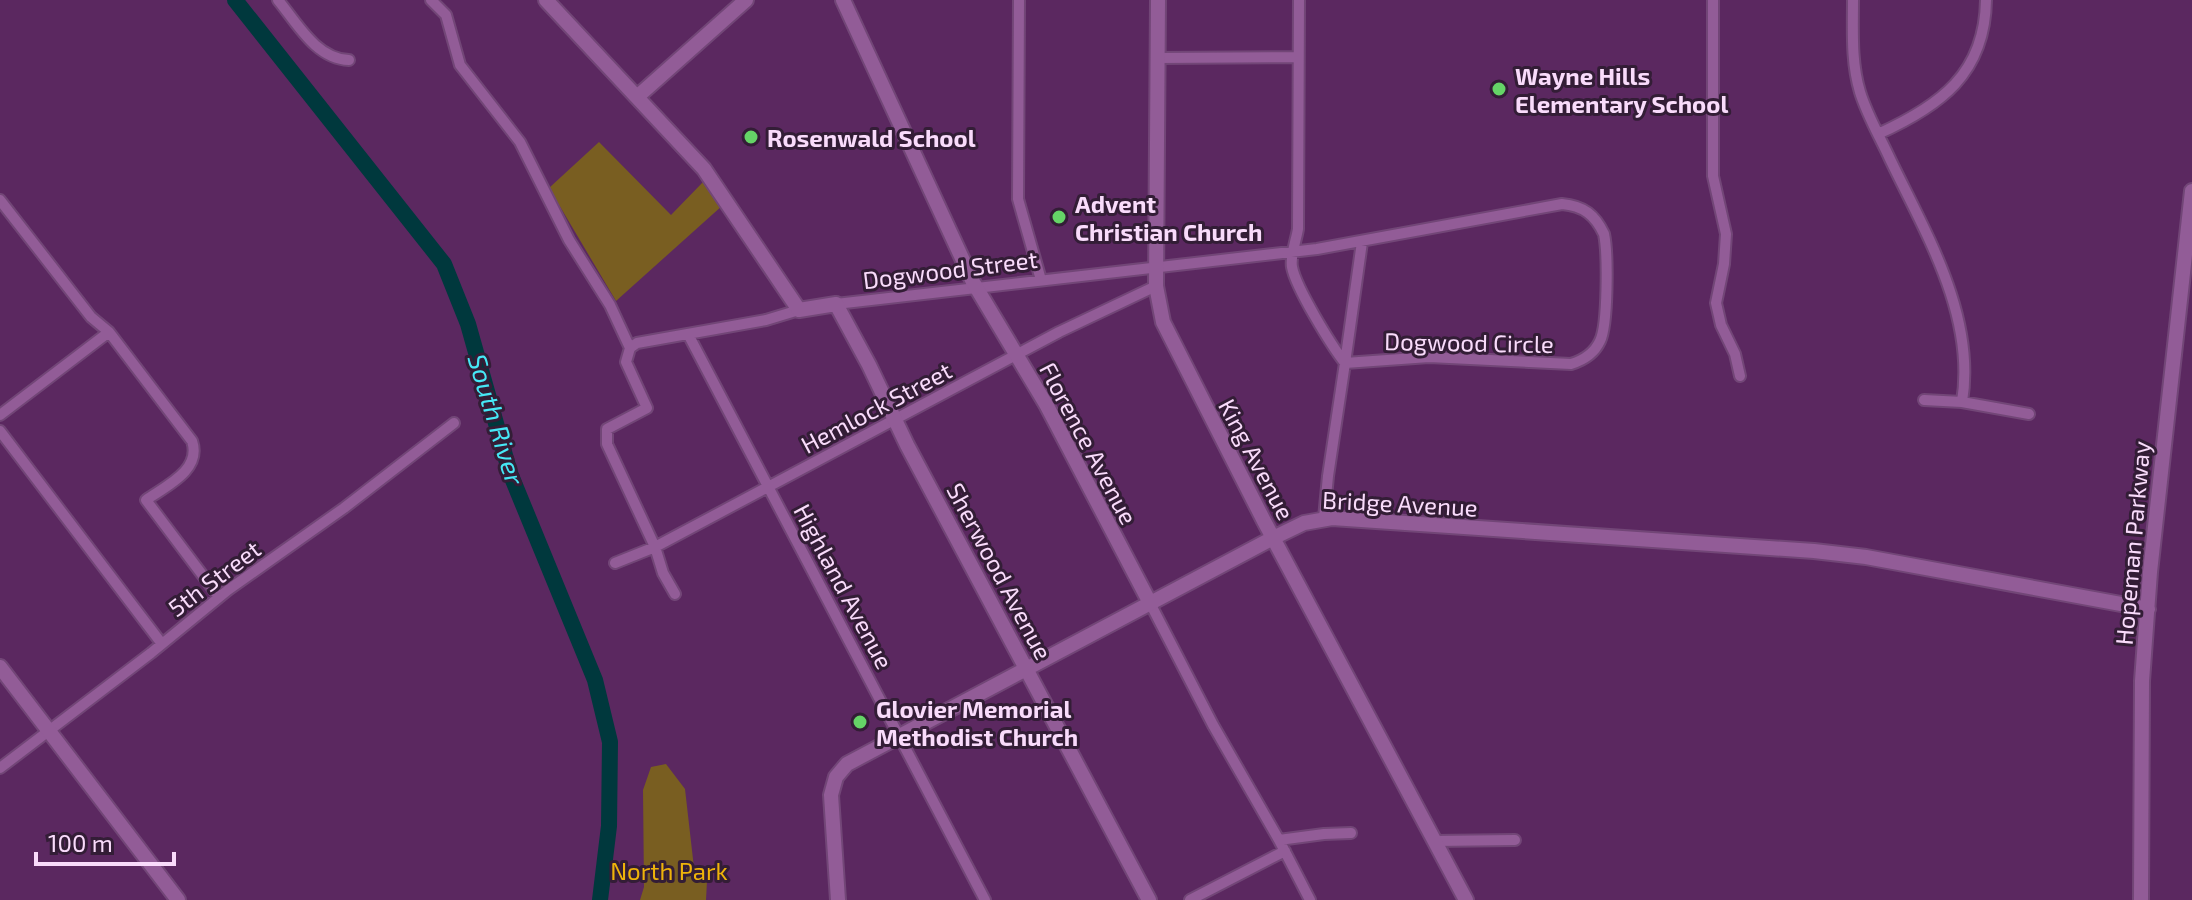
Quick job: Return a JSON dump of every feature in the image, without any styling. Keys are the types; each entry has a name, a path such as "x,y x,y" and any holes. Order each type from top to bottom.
{"street":[{"path":"278,0 320,50 349,60"},
{"path":"431,0 446,15 460,65 520,142 554,213 610,305 630,348 626,362 647,408 607,429 606,437 610,454 675,594"},
{"path":"546,0 704,169 799,310"},
{"path":"637,97 746,0"},
{"name":"Florence Avenue","path":"843,0 977,288 1047,406 1213,725 1310,900"},
{"path":"1019,0 1018,199 1041,280"},
{"name":"King Avenue","path":"1158,0 1156,286 1166,331 1466,900"},
{"path":"1299,0 1298,229 1291,263 1295,277 1333,348 1345,363"},
{"path":"1713,0 1713,176 1726,234 1716,303 1740,376"},
{"path":"1853,0 1852,45 1856,77 1866,109 1929,243 1956,310 1964,353 1962,402"},
{"path":"1878,134 1925,111 1951,91 1979,44 1986,0"},
{"path":"1158,58 1298,57"},
{"name":"Hopeman Parkway","path":"2141,900 2141,733 2154,517 2192,191"},
{"path":"0,200 91,317 109,332 192,441 195,456 190,467 146,500 219,597"},
{"name":"Dogwood Circle","path":"1345,363 1429,357 1571,364 1582,361 1595,350 1603,332 1606,242 1599,224 1582,208 1562,204 1362,242"},
{"path":"1324,518 1362,242"},
{"name":"Dogwood Street","path":"630,348 637,343 836,304 1362,242"},
{"name":"Hemlock Street","path":"615,563 655,547 1017,354 1156,286"},
{"name":"Sherwood Avenue","path":"836,304 1149,900"},
{"path":"0,415 109,332"},
{"name":"Highland Avenue","path":"688,334 985,900"},
{"path":"1924,400 1962,402 2029,414"},
{"name":"5th Street","path":"0,768 219,597 344,508 454,423"},
{"path":"0,431 162,644"},
{"name":"Bridge Avenue","path":"838,900 831,795 832,785 847,764 1273,538 1304,523 1324,518 1832,553 2148,609"},
{"path":"0,667 178,900"},
{"path":"1190,900 1282,845 1324,834 1351,833"},
{"path":"1434,841 1515,840"}],"green space":[{"path":"599,142 671,215 704,181 723,205 616,301 549,188"},
{"name":"North Park","path":"666,764 685,789 694,868 707,881 706,900 640,900 644,887 643,790 651,767"}],"waterway":[{"name":"South River","path":"235,0 444,264 468,324 510,473 595,680 610,742 609,826 600,900"}],"place":[{"name":"Wayne Hills Elementary School","path":"1499,89"},
{"name":"Rosenwald School","path":"751,137"},
{"name":"Advent Christian Church","path":"1059,217"},
{"name":"Glovier Memorial Methodist Church","path":"860,722"}]}
